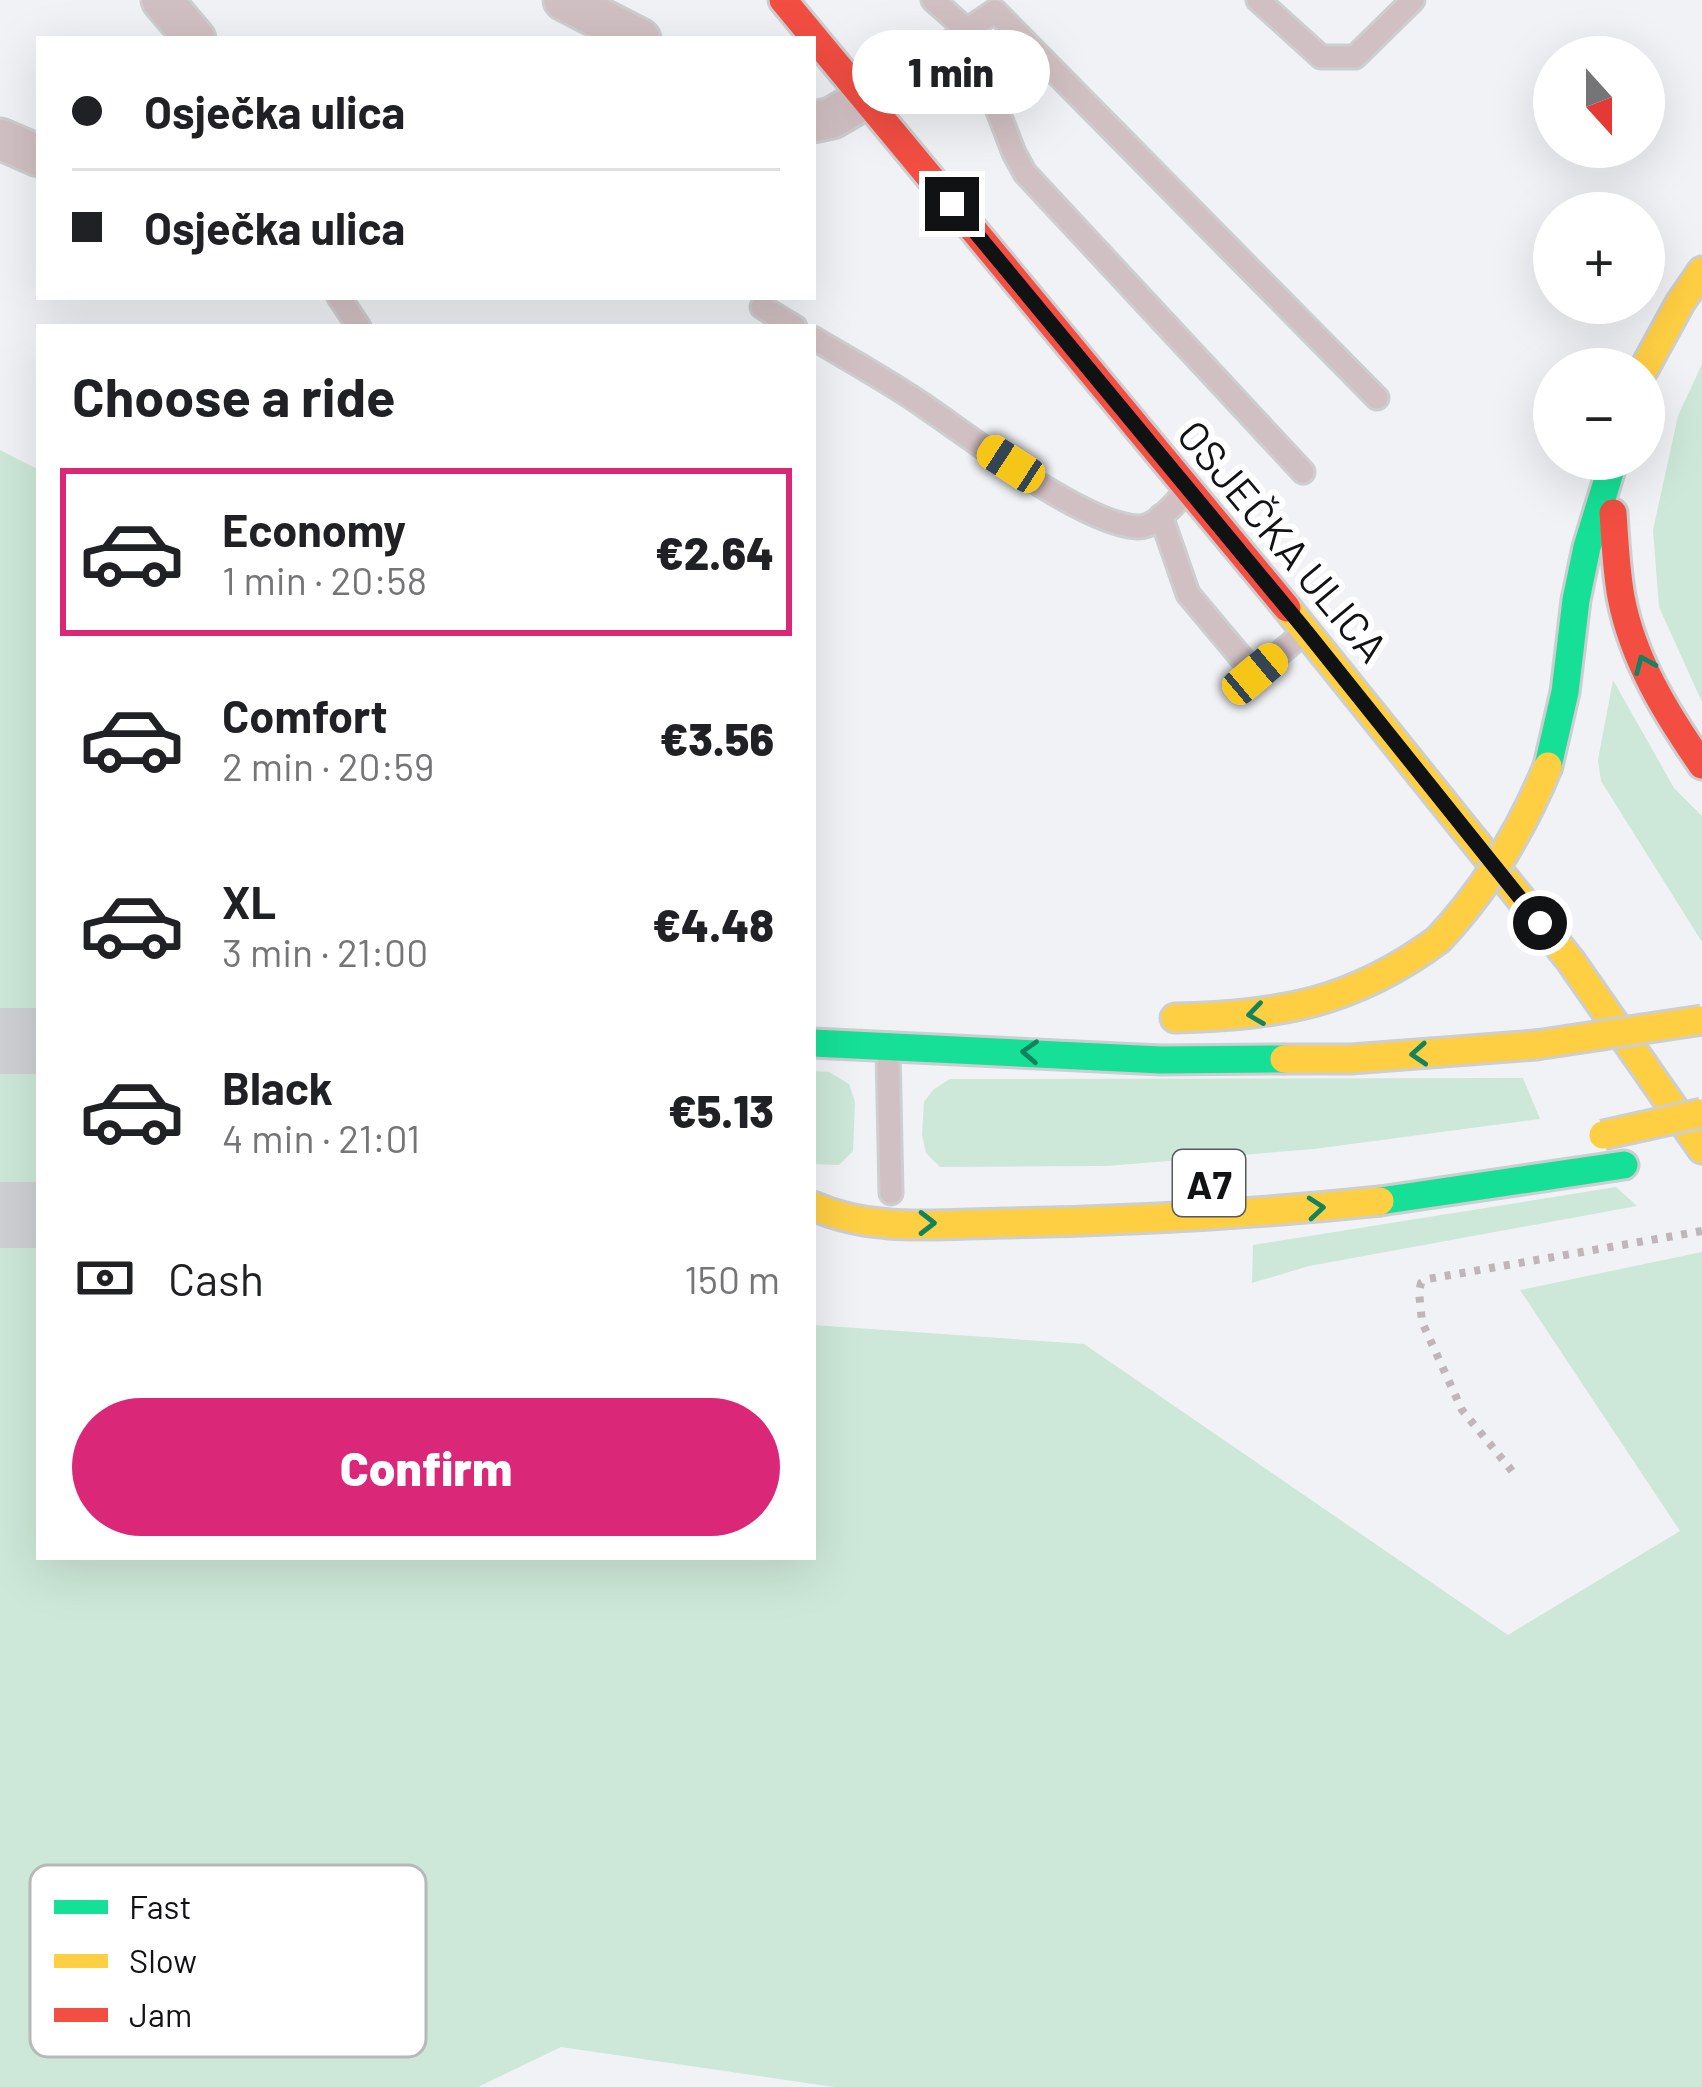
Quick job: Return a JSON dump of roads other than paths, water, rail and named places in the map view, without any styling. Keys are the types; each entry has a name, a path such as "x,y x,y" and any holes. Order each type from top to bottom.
{"main road":[{"name":"OSJEČKA ULICA","path":"783,0 813,36"},
{"name":"OSJEČKA ULICA","path":"816,39 1306,631 1570,960 1696,1150"},
{"path":"1660,348 1691,309 1702,272"},
{"path":"1151,1019 1235,1017 1335,999 1394,973 1438,940 1481,894 1521,831 1548,766 1565,692 1583,565 1608,480"},
{"path":"1612,480 1623,607 1667,716 1702,765"},
{"path":"816,1043 1185,1060 1352,1059 1536,1045 1702,1020"},
{"path":"893,1045 964,1025"},
{"path":"1594,1136 1702,1113"},
{"path":"816,1208 867,1224 1182,1218 1439,1196 1634,1163"},
{"path":"816,1194 900,1193"}],"street":[{"path":"162,0 192,36"},
{"path":"565,0 634,36"},
{"path":"816,121 832,118 866,98"},
{"path":"0,139 36,155"}],"lane":[{"path":"933,0 967,30 1025,173 1303,472"},
{"path":"1258,0 1321,57 1355,57 1413,0"},
{"path":"866,98 967,30 991,5 1376,398"},
{"path":"762,307 790,324"},
{"path":"816,340 1089,513 1137,527 1152,525 1188,490"},
{"path":"1161,516 1188,594 1255,674 1306,631"},
{"path":"893,1045 900,1193"}],"tunnel":[{"path":"0,1041 36,1041"},
{"path":"0,1215 36,1215"}]}
